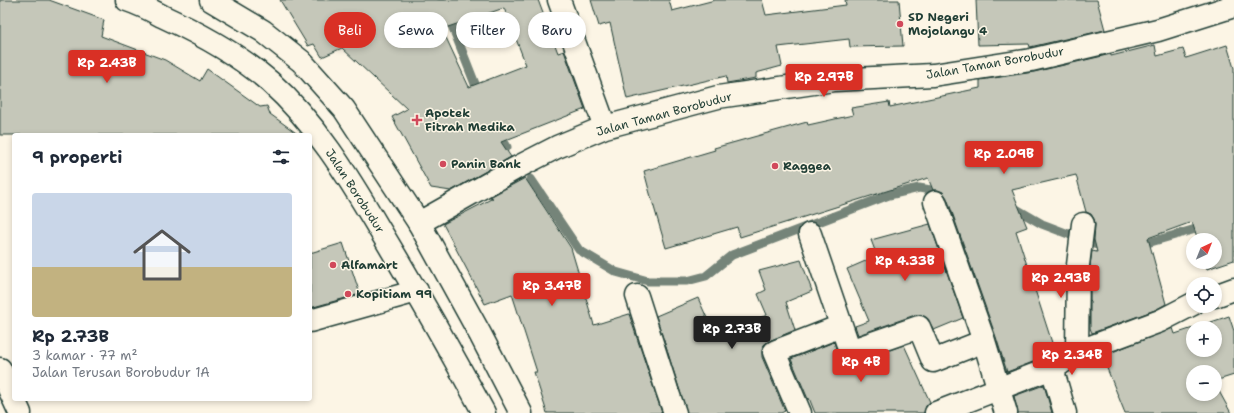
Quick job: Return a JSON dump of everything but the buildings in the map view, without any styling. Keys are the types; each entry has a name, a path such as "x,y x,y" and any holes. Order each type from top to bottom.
{"street":[{"name":"Jalan Borobudur","path":"127,0 184,26 236,55 270,82 293,106 335,159 357,192 416,291 484,413"},
{"path":"211,0 263,31 300,60 344,109 419,223 439,262 480,334 521,413"},
{"path":"559,0 605,127"},
{"name":"Jalan Taman Borobudur","path":"419,223 518,167 557,147 605,127 718,97 834,80 933,75 1031,60 1158,30 1234,6"},
{"path":"935,202 984,341 1006,413"},
{"path":"810,234 850,351 919,327 933,361 984,341"},
{"path":"1077,352 1078,265 1082,234"},
{"path":"1222,293 1234,289"},
{"path":"312,320 416,291"},
{"path":"637,296 675,413"},
{"path":"936,413 1057,366 1077,352 1160,321 1186,308"},
{"path":"800,413 774,352 841,326"},
{"path":"1052,368 1065,413"},
{"path":"0,369 12,406"}],"waterway":[{"path":"442,0 479,94"},
{"path":"498,131 507,147"},
{"path":"531,179 579,250 616,272 648,281 687,281 706,276 732,255 889,195 919,188 954,194"},
{"path":"1011,206 1042,224 1105,248"},
{"path":"1137,246 1206,226"}],"place":[{"name":"SD Negeri Mojolangu 4","path":"900,24"},
{"name":"Apotek Fitrah Medika","path":"417,120"},
{"name":"Panin Bank","path":"443,164"},
{"name":"Raggea","path":"775,166"},
{"name":"Alfamart","path":"333,265"},
{"name":"Kopitiam 99","path":"348,294"}]}
